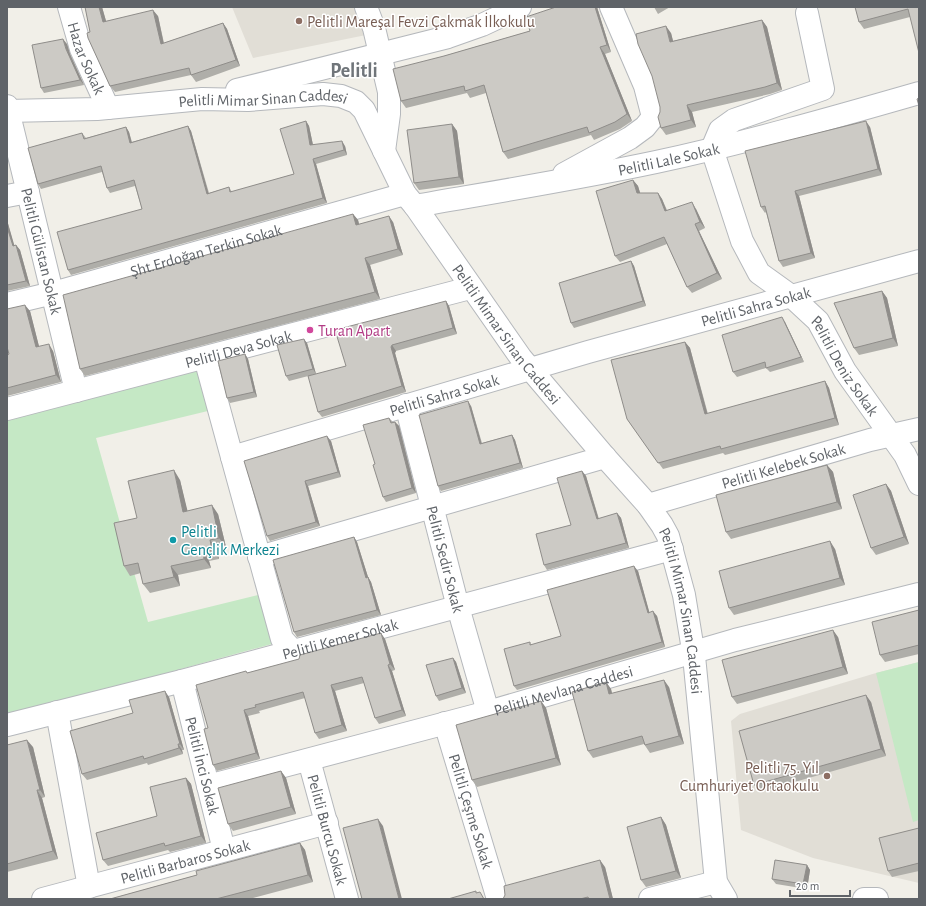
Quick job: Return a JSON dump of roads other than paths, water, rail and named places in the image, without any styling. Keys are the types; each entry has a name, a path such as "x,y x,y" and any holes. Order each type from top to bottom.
{"street":[{"name":"Hazar Sokak","path":"69,7 81,49 108,108"},
{"path":"366,7 374,28 389,92 389,114 384,151"},
{"path":"202,98 448,37 482,25 520,7"},
{"path":"549,182 630,138 645,127 653,117 645,86 611,7"},
{"path":"712,149 720,130 734,120 823,90 807,13"},
{"name":"Pelitli Lale Sokak","path":"410,200 549,182 642,165 750,140 919,93"},
{"name":"Pelitli Mimar Sinan Caddesi","path":"7,109 108,108 202,98 248,100 323,94 341,96 356,102 364,110 410,200 470,288 521,358 604,457 648,504 662,525 672,549 684,595 694,652 721,890"},
{"name":"Pelitli Gülistan Sokak","path":"7,109 76,391"},
{"name":"Pelitli Deniz Sokak","path":"712,149 742,241 759,273 791,296 818,321 845,371 905,455 919,484"},
{"path":"7,196 28,192"},
{"name":"Şht.Erdoğan Terkin Sokak","path":"7,304 410,200"},
{"name":"Pelitli Sahra Sokak","path":"232,457 530,369 919,261"},
{"name":"Pelitli Deva Sokak","path":"7,409 470,288"},
{"path":"205,358 282,639 293,651"},
{"name":"Pelitli Sedir Sokak","path":"406,406 458,607 488,712"},
{"name":"Pelitli Kelebek Sokak","path":"648,504 870,440 919,429"},
{"path":"259,557 604,457"},
{"name":"Pelitli Kemer Sokak","path":"7,725 182,681 672,549"},
{"name":"Pelitli Mevlana Caddesi","path":"208,786 488,712 735,640 919,594"},
{"name":"Pelitli İnci Sokak","path":"182,681 224,850"},
{"path":"57,712 89,887"},
{"name":"Pelitli Çeşme Sokak","path":"445,723 498,899"},
{"name":"Pelitli Burcu Sokak","path":"309,760 347,899"},
{"name":"Pelitli Barbaros Sokak","path":"43,899 327,823"},
{"path":"650,899 721,890"},
{"path":"864,899 877,899"}],"place":[{"name":"Pelitli Mareşal Fevzi Çakmak İlkokulu","path":"299,21"},
{"name":"Turan Apart","path":"310,330"},
{"name":"Pelitli Gençlik Merkezi","path":"173,540"},
{"name":"Pelitli 75. Yıl Cumhuriyet Ortaokulu","path":"827,776"}],"district":[{"name":"Pelitli","path":"354,70"}]}
